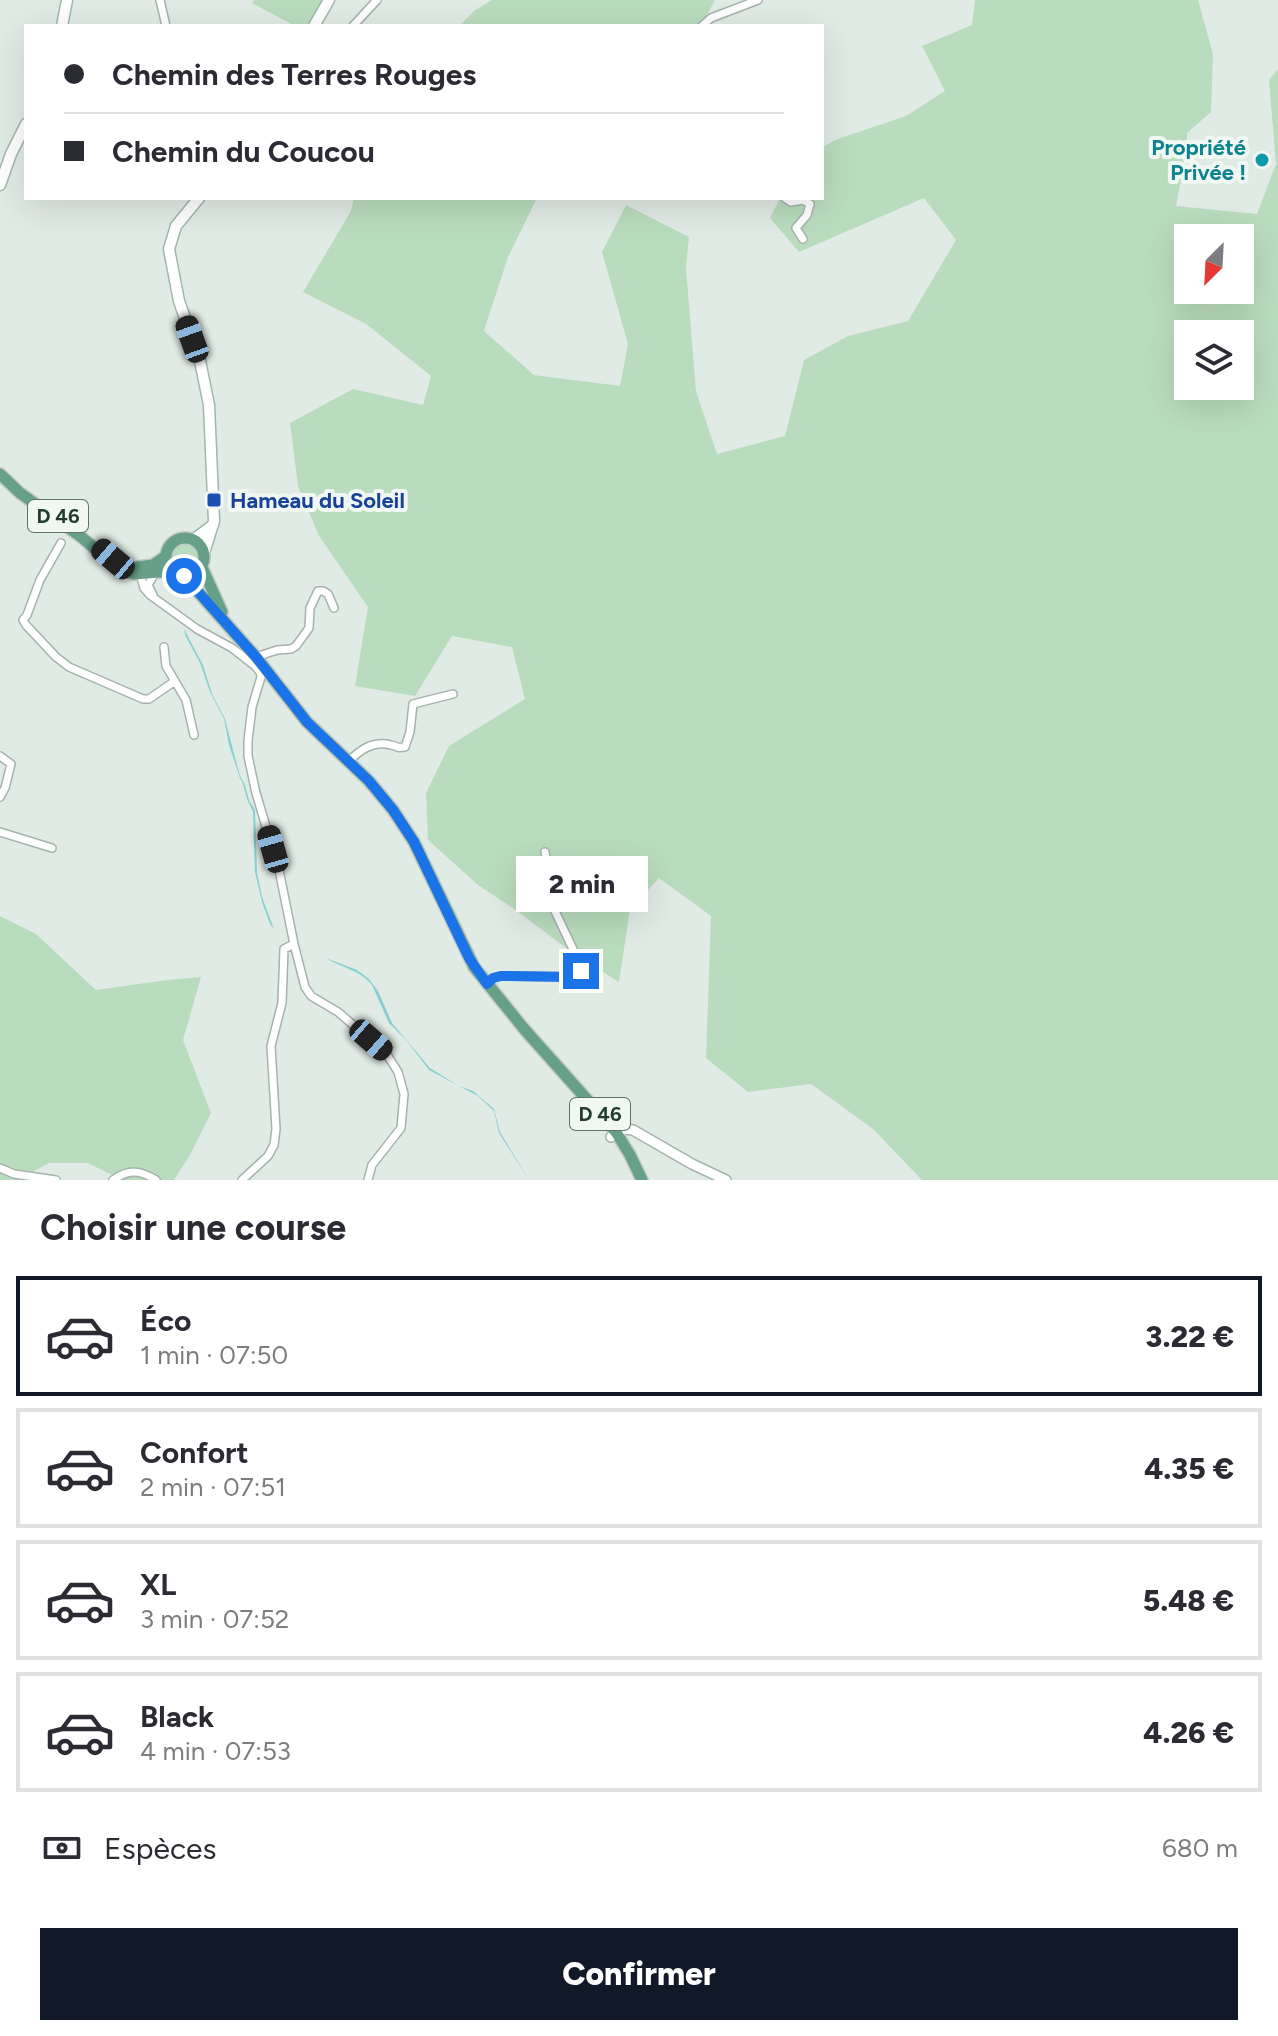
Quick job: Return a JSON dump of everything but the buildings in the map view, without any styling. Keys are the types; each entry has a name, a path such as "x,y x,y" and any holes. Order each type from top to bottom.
{"main road":[{"path":"62,24 67,0"},
{"path":"319,23 329,0"},
{"path":"0,185 24,128"},
{"path":"166,556 172,571 184,576 194,574 202,567 213,525 209,405 200,361 179,301 169,251 175,229 197,200"},
{"name":"D 46","path":"0,468 19,488 113,559 148,571"},
{"name":"D 46","path":"0,474 20,493 117,567 129,572 172,571"},
{"path":"193,540 213,525"},
{"path":"148,571 166,556 170,546 178,540 193,540 204,553"},
{"name":"D 46","path":"202,567 218,606 233,630"},
{"name":"D 46","path":"184,576 256,657 307,722 373,786 407,830 469,958 574,1093 613,1135 640,1180"}],"street":[{"path":"160,0 166,24"},
{"path":"355,24 377,0"},
{"path":"704,24 713,17 758,0"},
{"path":"803,200 810,204 807,215 796,229 803,239"},
{"path":"59,520 61,543 40,580 23,620 26,625 69,667 130,695 149,699 175,681"},
{"path":"61,543 80,536"},
{"path":"148,571 144,588 156,600 197,629 232,648 260,672 252,707 248,756 279,870 307,992 338,1012 386,1053 401,1081 404,1094 403,1124 372,1165 368,1180"},
{"path":"148,571 148,585 156,600"},
{"path":"256,657 296,646 309,628 309,611 318,591 327,593 334,608"},
{"path":"164,647 166,666 186,700 194,735"},
{"path":"348,762 373,744 405,747 414,703 453,694"},
{"path":"0,756 11,764 0,797"},
{"path":"0,832 52,848"},
{"path":"487,984 501,976 574,977 581,971 554,909 545,852"},
{"path":"242,1180 268,1156 274,1145 276,1129 271,1046 282,1003 284,949 294,944"},
{"path":"613,1135 625,1129 633,1130 726,1180"},
{"path":"0,1168 14,1174 56,1180"},
{"path":"113,1180 132,1171 156,1180"}],"green space":[{"path":"254,0 326,0 312,24 291,24 252,3"},
{"path":"492,0 715,0 702,24 461,24"},
{"path":"975,0 1198,0 1213,54 1211,112 1187,133 1176,206 1257,214 1276,164 1269,80 1278,69 1278,1180 922,1180 873,1129 811,1084 748,1092 706,1058 711,916 659,878 630,909 619,982 478,885 428,840 426,793 449,746 525,699 512,647 452,636 415,696 355,686 368,607 319,536 298,486 290,423 353,389 423,405 431,376 366,324 303,292 351,211 354,200 536,200 508,257 484,331 534,375 620,386 628,344 602,252 626,205 689,237 686,268 696,391 717,454 785,436 804,360 848,336 908,321 956,240 924,198 799,252 770,218 779,200 824,200 824,147 835,140 906,116 945,91 922,46 972,25"},
{"path":"186,542 197,546 201,557 197,568 186,572 175,568 171,557 175,546"},
{"path":"0,916 36,934 96,990 201,977 183,1040 211,1113 174,1180 122,1180 88,1163 49,1163 18,1180 0,1180"}],"water":[{"path":"184,629 225,719 240,776 255,810 257,872 274,929 262,902 255,872 253,812 247,799 229,745 224,719 210,692"},
{"path":"326,958 357,970 369,979 378,991 392,1023 430,1068 458,1085 429,1070 389,1023 367,980"},
{"path":"459,1086 473,1091 494,1109 500,1132 529,1180 499,1133 494,1111 478,1096"}],"place":[{"name":"Propriété Privée !","path":"1262,160"},
{"name":"Hameau du Soleil","path":"214,500"}],"route":[{"path":"184,576 256,657 307,722 369,781 393,810 414,842 469,958 487,984 501,976 574,977 581,971"}]}
